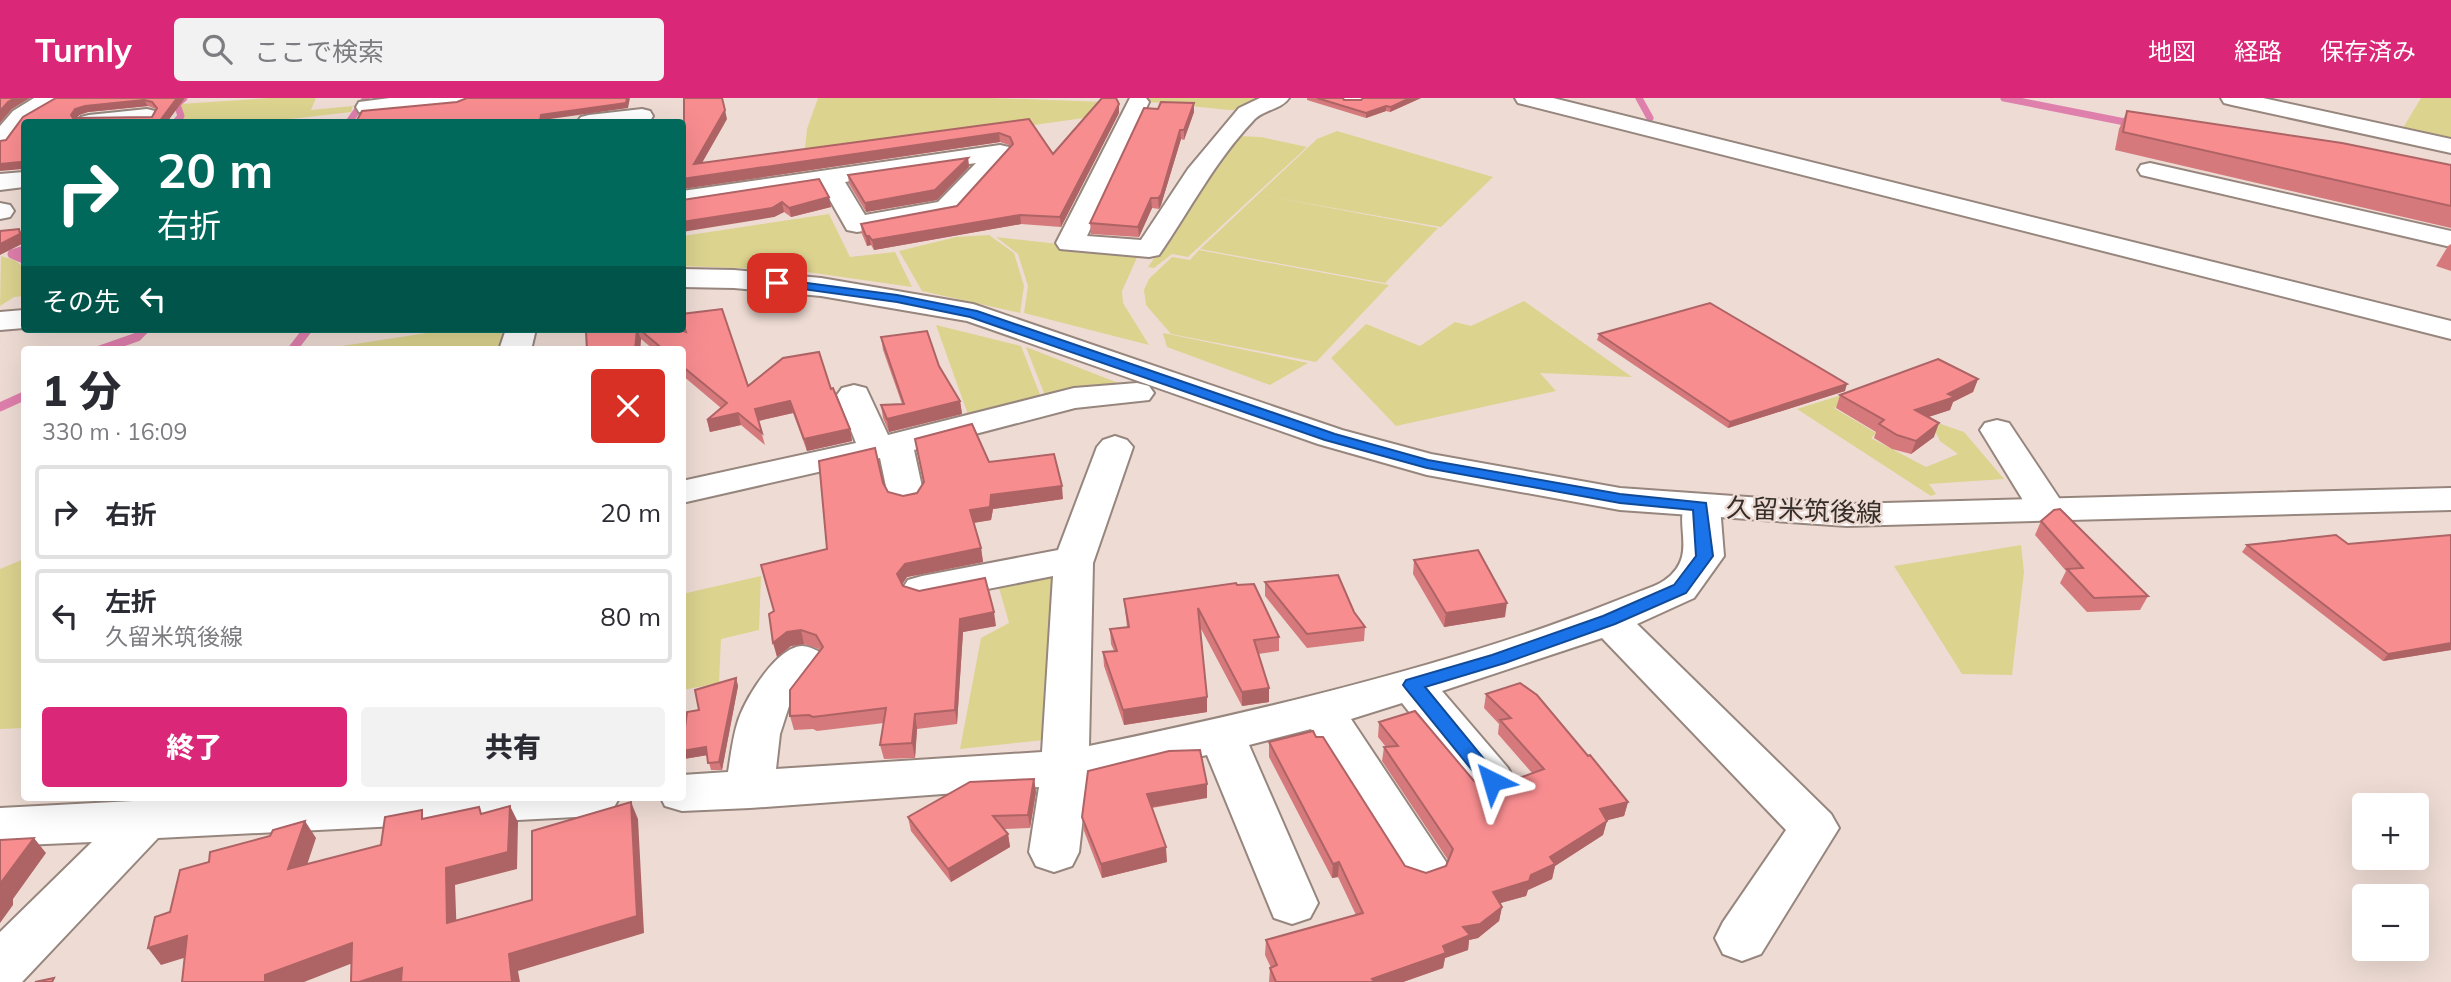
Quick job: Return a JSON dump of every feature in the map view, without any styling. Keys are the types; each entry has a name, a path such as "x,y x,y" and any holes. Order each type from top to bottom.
{"street":[{"path":"11,134 21,116 50,98"},
{"path":"367,107 458,98"},
{"path":"1138,102 1070,243 1149,249 1197,174 1247,113 1278,98"},
{"path":"1526,98 2451,330"},
{"path":"2232,98 2451,146"},
{"path":"605,119 642,112"},
{"path":"118,119 147,116"},
{"path":"686,199 1000,152 947,208 857,224 830,178"},
{"path":"2150,170 2451,239"},
{"path":"0,182 21,180"},
{"name":"久留米筑後線","path":"686,278 821,286 973,313 1330,437 1427,464 1620,499 1847,515 2451,499"},
{"path":"0,321 21,319"},
{"path":"686,491 885,447 1074,398 1137,393"},
{"path":"854,395 885,447 906,496"},
{"path":"1997,430 2048,510"},
{"path":"1054,852 1065,768 1075,559 1115,447"},
{"path":"686,793 1065,768 1322,711 1498,659 1609,620 1680,589 1704,556 1701,506"},
{"path":"922,589 1075,559"},
{"path":"1609,620 1814,828 1742,938"},
{"path":"750,790 756,734 764,706 779,683 803,661"},
{"path":"1412,685 1492,781"},
{"path":"1322,711 1423,864"},
{"path":"1222,735 1292,903"},
{"path":"0,827 154,810 485,801"},
{"path":"0,968 154,810"}],"shaded area":[{"path":"316,98 311,110 353,106 351,112 291,119 180,119 183,114 180,104"},
{"path":"818,98 992,98 1106,102 1091,117 804,157 807,129"},
{"path":"1144,98 1267,98 1245,109 1229,110 1141,101"},
{"path":"2421,98 2451,98 2451,144 2400,133"},
{"path":"1337,131 1493,177 1441,227 1260,195 1438,228 1385,283 1200,249 1317,139"},
{"path":"1238,136 1261,137 1307,147 1188,257 1172,254 1154,268 1148,267"},
{"path":"829,214 850,257 895,252 912,287 793,270 686,266 686,236"},
{"path":"989,235 1014,253 1024,286 1020,313 922,291 899,251 956,237"},
{"path":"996,237 1139,253 1122,291 1123,303 1149,345 1024,313 1028,286 1018,254"},
{"path":"1199,250 1389,285 1316,362 1171,334 1146,305 1144,290 1149,279 1172,257 1190,260"},
{"path":"1,256 21,265 21,296 14,297 0,306"},
{"path":"1524,301 1632,377 1540,373 1556,391 1396,426 1331,358 1366,324 1420,346 1455,322 1471,326"},
{"path":"936,325 1021,346 1042,400 970,420"},
{"path":"427,333 503,333 499,346 342,346"},
{"path":"1163,333 1308,363 1270,385 1167,347"},
{"path":"1026,347 1131,388 1046,398"},
{"path":"1848,393 1857,398 1834,408 1876,433 1871,438 1926,467 1958,454 1940,441 1935,431 1938,423 1964,432 2004,479 1929,484 1936,494 1931,496 1797,409"},
{"path":"2021,545 2024,572 2012,675 1962,674 1894,566"},
{"path":"21,560 21,728 0,729 0,569"},
{"path":"1059,567 1054,739 960,749 981,638 1009,623 997,581"},
{"path":"761,576 759,630 721,639 719,683 686,689 686,593"}],"building":[{"path":"0,98 15,98 0,111"},
{"path":"56,98 177,98 161,119 22,119","holes":["144,100 152,102 157,108 152,117 73,118 71,115 75,109 85,106"]},
{"path":"467,98 627,98 626,103 541,115 540,119 358,119 362,111 457,102"},
{"path":"684,98 722,98 725,110 694,164 1029,119 1053,154 1102,98 1116,98 1119,104 1060,217 1020,215 872,240 866,236 861,224 957,206 1013,144 1010,137 999,133 686,178"},
{"path":"1317,98 1410,98 1391,107 1386,106 1366,113"},
{"path":"1161,102 1194,103 1184,130 1180,130 1161,195 1151,198 1138,227 1090,223 1144,108 1158,109"},
{"path":"2127,111 2342,143 2451,165 2451,206 2123,132"},
{"path":"21,120 21,164 0,164 0,141 6,140"},
{"path":"968,158 935,190 865,203 848,175"},
{"path":"819,179 829,197 789,208 782,202 772,208 686,221 686,199"},
{"path":"19,229 20,234 0,244 0,231"},
{"path":"1710,303 1847,384 1730,422 1599,334"},
{"path":"722,309 748,386 783,358 819,352 831,389 833,388 850,429 804,439 790,401 755,409 762,433 738,413 707,420 727,403 686,369 686,346 659,346 644,333 686,333 686,314"},
{"path":"927,331 939,366 960,401 887,419 881,405 904,404 881,337"},
{"path":"586,333 637,333 635,346 587,346"},
{"path":"1938,359 1978,379 1948,394 1955,397 1915,410 1939,423 1916,441 1897,435 1879,424 1884,420 1840,395"},
{"path":"972,424 989,462 1054,454 1062,486 991,495 990,507 970,510 981,548 905,564 897,574 903,586 919,591 985,578 994,612 960,619 955,710 915,714 912,743 880,745 886,708 813,717 790,716 790,690 823,647 816,635 801,630 787,632 773,643 769,614 774,611 761,565 827,549 819,461 875,448 883,483 888,492 903,496 917,493 924,482 915,439"},
{"path":"2060,509 2148,596 2094,598 2067,569 2083,568 2041,521 2054,510"},
{"path":"2336,535 2348,544 2451,535 2451,643 2388,654 2247,545"},
{"path":"1478,550 1507,603 1446,613 1414,560"},
{"path":"1338,575 1354,612 1365,627 1307,634 1265,582"},
{"path":"1236,583 1254,584 1279,637 1254,640 1269,688 1242,692 1198,608 1207,697 1123,710 1103,652 1117,651 1110,629 1129,627 1124,599"},
{"path":"736,678 719,762 708,763 706,747 686,750 687,712 699,710 695,690"},
{"path":"1520,683 1537,695 1628,802 1600,809 1607,821 1550,857 1555,864 1531,875 1529,881 1493,892 1502,907 1480,924 1463,927 1470,935 1443,946 1446,953 1372,979 1375,982 1276,982 1270,968 1277,965 1266,940 1363,913 1339,862 1333,864 1269,742 1313,731 1316,737 1323,737 1405,866 1426,873 1446,866 1453,849 1384,747 1398,746 1379,722 1415,711 1474,781 1487,789 1544,769 1500,720 1511,718 1486,694"},
{"path":"1200,750 1207,784 1147,794 1166,847 1101,864 1082,817 1088,771 1169,751"},
{"path":"1034,779 1028,815 993,816 1008,834 948,869 908,817 970,782"},
{"path":"631,802 637,916 509,954 512,982 401,982 402,968 359,982 351,982 352,943 265,975 265,982 182,982 187,936 148,948 155,917 170,912 180,870 209,862 210,852 270,836 273,830 305,821 288,869 381,845 385,817 422,810 422,819 479,807 481,814 510,806 508,852 446,868 447,923 532,900 532,831"},
{"path":"34,838 0,884 0,840"},
{"path":"54,978 52,982 35,982"}],"waterway":[{"path":"178,119 181,116 177,104 184,98"},
{"path":"351,119 366,98"},
{"path":"1639,98 1650,118"},
{"path":"2004,98 2135,124"},
{"path":"21,251 12,254 21,258"},
{"path":"111,346 141,333"},
{"path":"295,346 305,333"},
{"path":"0,407 21,397"}],"route":[{"path":"777,283 821,286 973,313 1330,437 1427,464 1620,499 1701,506 1704,556 1680,589 1609,620 1498,659 1412,685 1492,781"}]}
